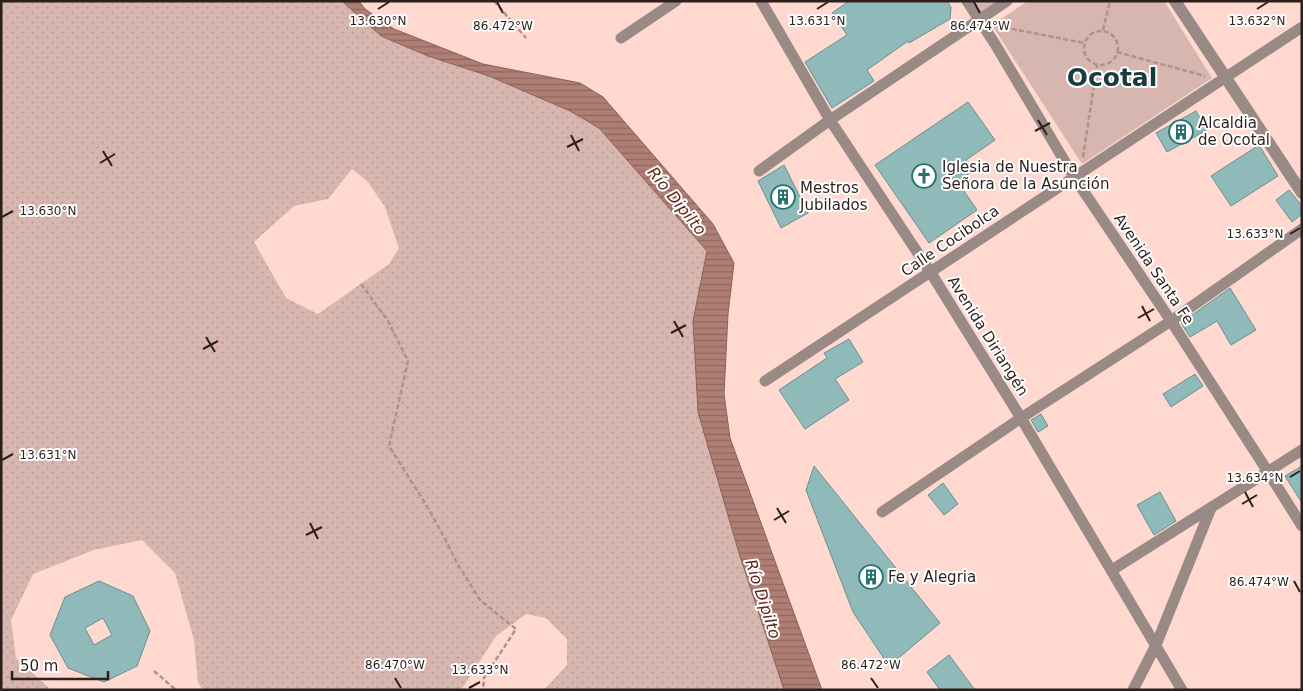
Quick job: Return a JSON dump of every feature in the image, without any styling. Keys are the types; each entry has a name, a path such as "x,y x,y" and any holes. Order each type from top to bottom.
{"street":[{"path":"621,38 676,1"},
{"name":"Avenida Diriangén","path":"761,1 830,120 931,273 1022,418 1182,690"},
{"name":"Avenida Santa Fe","path":"967,1 1074,177 1171,321 1302,526"},
{"path":"759,170 1007,1"},
{"path":"1174,1 1302,194"},
{"name":"Calle Cocibolca","path":"765,381 1302,27"},
{"path":"882,512 1171,321 1302,228"},
{"path":"1112,570 1302,450"},
{"path":"1133,690 1156,645 1211,508"}],"path":[{"path":"494,1 526,38"},
{"path":"1103,30 1110,1"},
{"path":"980,21 1084,44"},
{"path":"1103,30 1110,32 1115,37 1119,48 1113,61 1097,65 1091,62 1084,52 1084,44 1089,35 1103,30"},
{"path":"1117,52 1212,78 1224,78"},
{"path":"1074,177 1082,164 1097,65"},
{"path":"361,284 388,321 408,361 389,446 440,528 457,563 480,600 516,629 484,678 483,690"},
{"path":"154,671 176,690"}],"shaded area":[{"path":"1,1 342,1 381,36 428,56 489,76 570,111 599,128 707,251 693,321 739,553 784,690 544,690 567,665 567,639 546,618 526,614 496,636 461,690 203,690 198,683 194,640 175,573 142,540 94,550 33,574 11,620 16,658 51,690 1,690","holes":["352,169 368,182 385,207 399,248 389,264 318,314 286,298 254,242 294,206 328,199"]},
{"path":"967,1 1008,1 980,21"},
{"path":"1028,1 1164,1 1212,78 1082,164 992,25"}],"water":[{"name":"Río Dipilto","path":"342,1 359,1 365,9 394,29 483,64 580,83 603,97 713,224 734,263 728,314 724,394 730,438 822,690 784,690 739,553 698,412 693,321 707,251 599,128 570,111 489,76 428,56 381,36"}],"building":[{"path":"849,1 947,1 951,7 950,19 909,43 908,41 867,70 874,81 832,108 805,62 847,35 832,13"},
{"name":"Iglesia de Nuestra Señora de la Asunción","path":"968,102 995,140 966,160 973,171 957,181 977,210 929,243 875,165"},
{"name":"Alcaldia de Ocotal","path":"1196,111 1207,130 1167,152 1156,133"},
{"path":"1259,145 1278,176 1231,206 1211,176"},
{"name":"Mestros Jubilados","path":"784,165 808,213 781,228 758,181"},
{"path":"1289,190 1302,206 1302,214 1292,222 1276,200"},
{"path":"1230,288 1256,330 1231,345 1217,321 1190,337 1181,323"},
{"path":"849,339 863,362 835,379 849,400 805,429 779,390 827,358 824,353"},
{"path":"1195,374 1203,386 1171,407 1163,394"},
{"path":"1041,414 1048,426 1038,432 1031,420"},
{"name":"Fe y Alegria","path":"814,466 940,623 889,666 853,612 806,490"},
{"path":"1302,466 1302,503 1285,476"},
{"path":"943,483 958,504 944,515 928,495"},
{"path":"1160,492 1176,521 1154,535 1137,505"},
{"path":"99,581 133,596 150,631 137,666 104,682 68,668 50,635 65,597","holes":["103,618 112,635 94,645 85,628"]},
{"path":"949,655 975,690 940,690 927,672"}],"place":[{"name":"Alcaldia de Ocotal","path":"1181,132"},
{"name":"Iglesia de Nuestra Señora de la Asunción","path":"924,176"},
{"name":"Mestros Jubilados","path":"783,197"},
{"name":"Fe y Alegria","path":"871,577"}],"district":[{"name":"Ocotal","path":"1112,77"}]}
